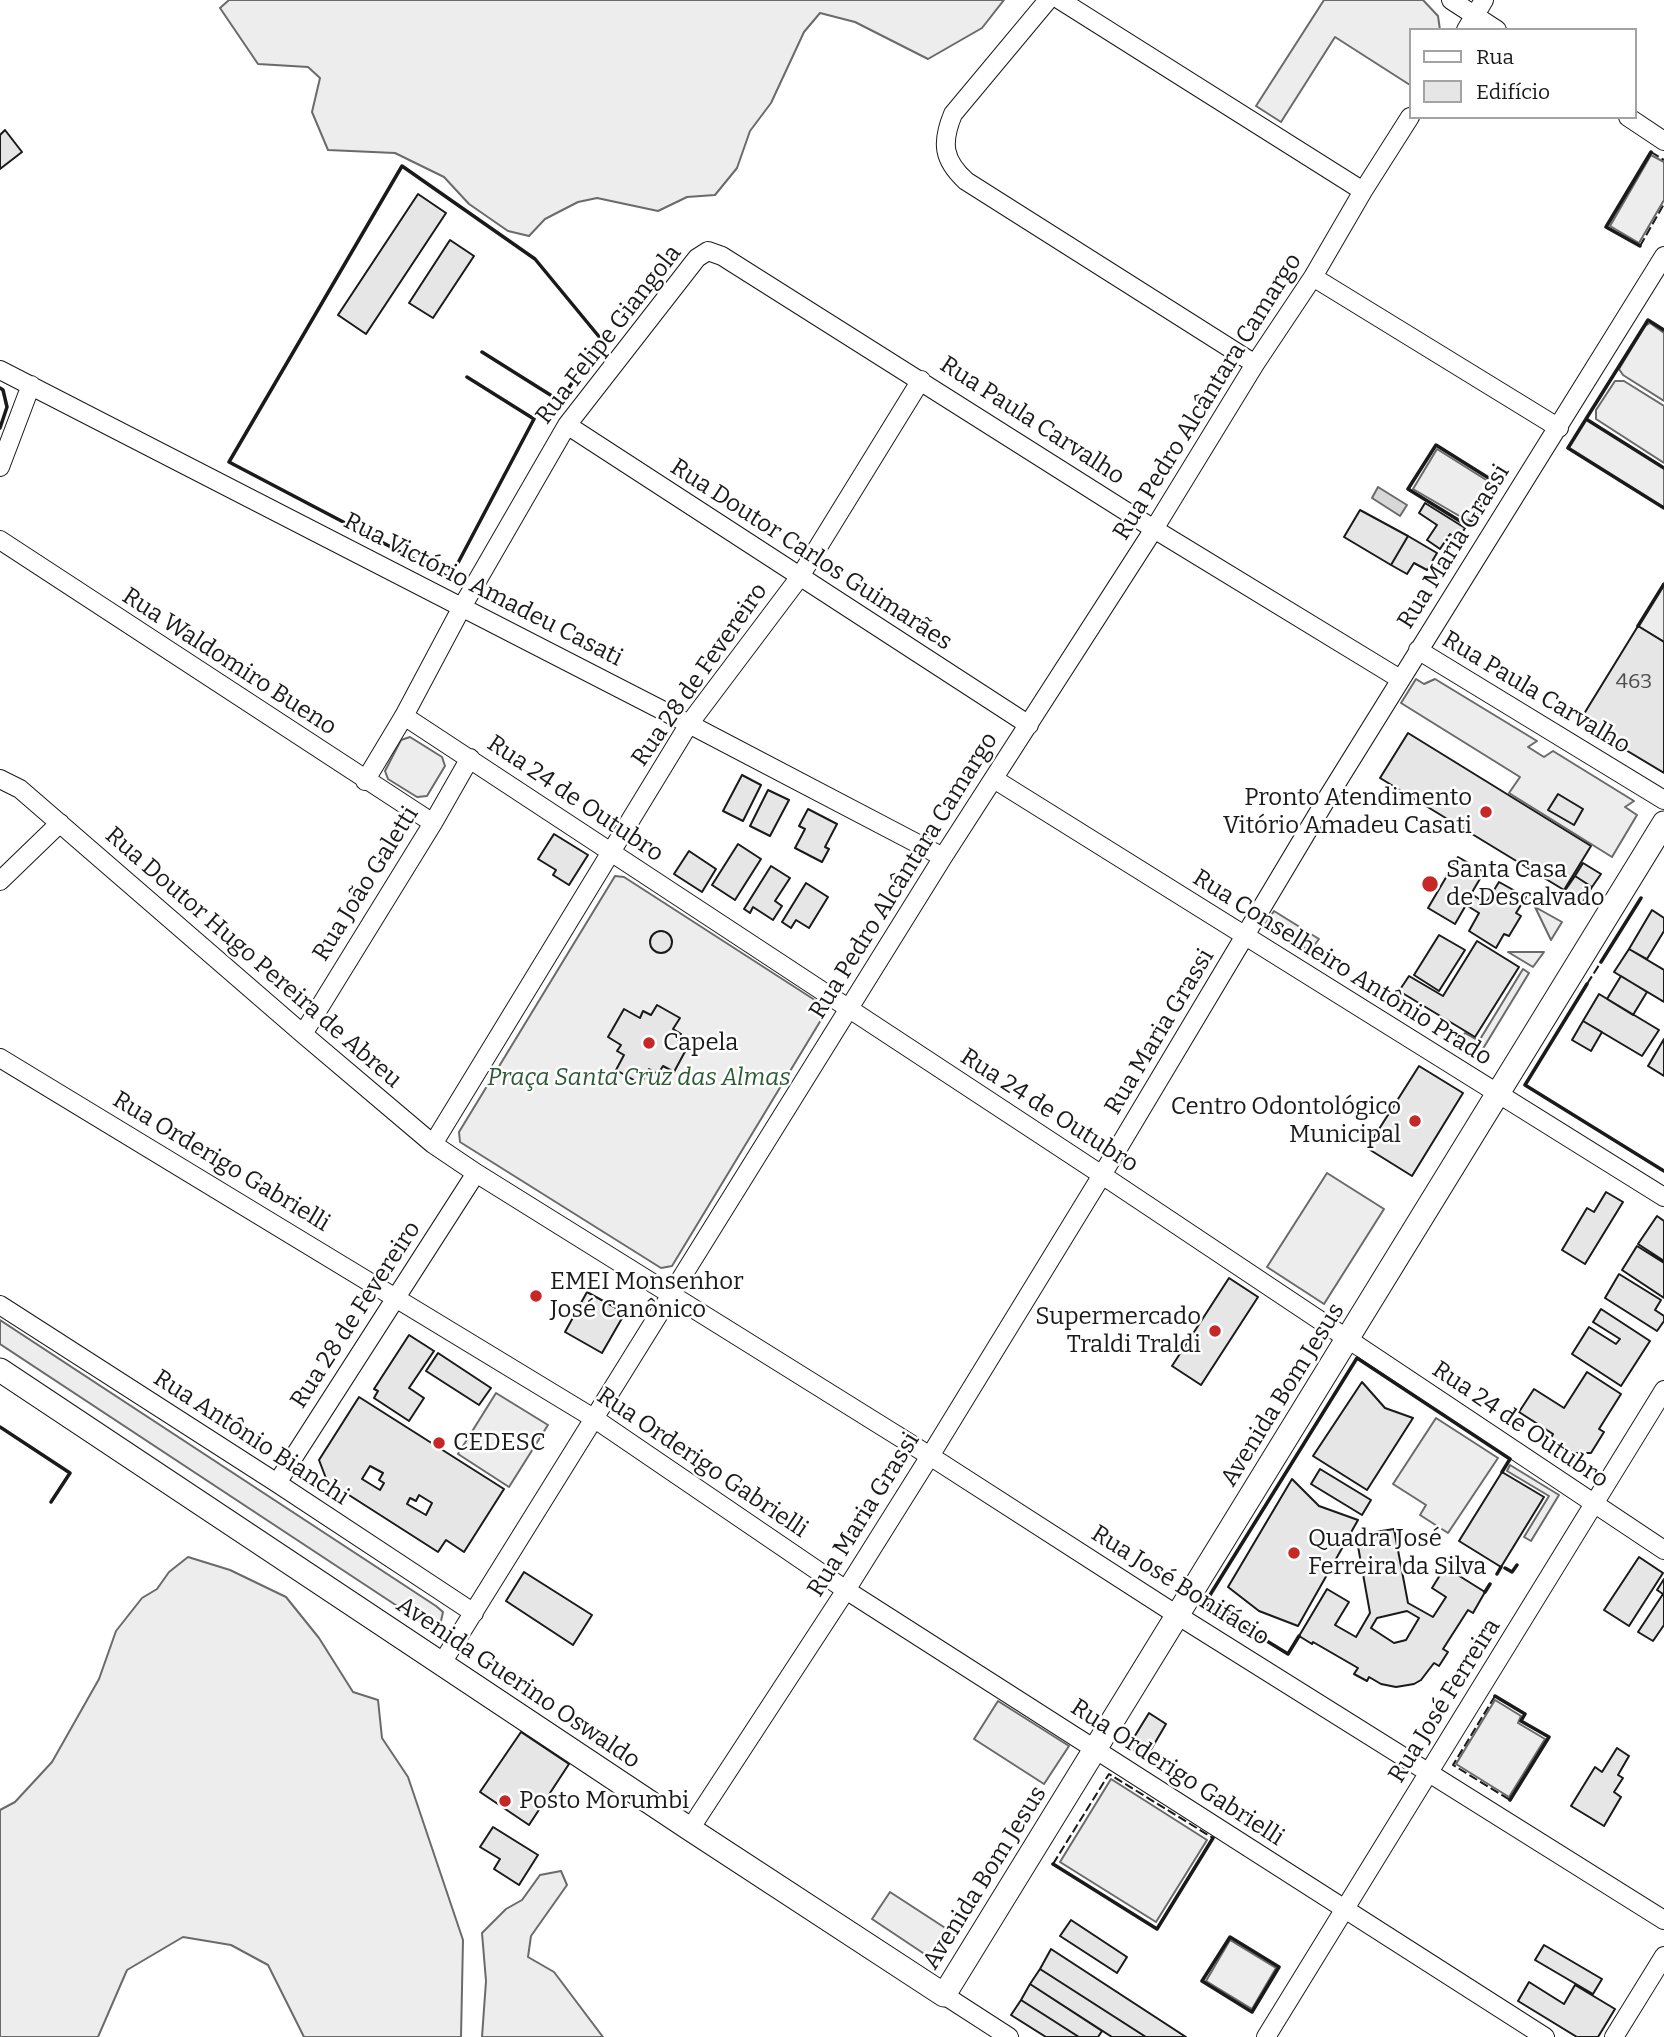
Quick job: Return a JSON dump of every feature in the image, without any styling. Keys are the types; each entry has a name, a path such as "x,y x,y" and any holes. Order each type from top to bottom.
{"street":[{"path":"1048,0 953,114 946,131 946,153 952,169 966,181 1255,364"},
{"path":"1060,0 1363,191"},
{"path":"1451,0 1494,28"},
{"name":"Rua Pedro Alcântara Camargo","path":"442,1663 943,857 1154,529 1409,119"},
{"path":"1631,119 1664,141"},
{"name":"Rua Paula Carvalho","path":"708,251 722,256 1154,529 1400,679"},
{"name":"Rua Felipe Giangola","path":"365,781 567,425 697,258 708,251"},
{"name":"Rua Maria Grassi","path":"690,1829 930,1456 1400,679 1664,256"},
{"path":"1313,277 1559,428"},
{"name":"Rua Victório Amadeu Casati","path":"0,370 943,857"},
{"name":"Rua 28 de Fevereiro","path":"433,1144 689,724 799,578 921,380"},
{"path":"0,467 31,385"},
{"name":"Rua Doutor Carlos Guimarães","path":"567,425 1029,725"},
{"name":"Rua Waldomiro Bueno","path":"0,540 433,824"},
{"name":"Rua Paula Carvalho","path":"1418,650 1664,800"},
{"name":"Rua 24 de Outubro","path":"404,716 1102,1175 1664,1550"},
{"name":"Rua João Galetti","path":"303,1034 433,824 470,758"},
{"name":"Rua Doutor Hugo Pereira de Abreu","path":"0,779 20,789 433,1144 670,1294"},
{"name":"Rua Conselheiro Antônio Prado","path":"994,779 1664,1197"},
{"path":"0,881 60,823"},
{"name":"Avenida Bom Jesus","path":"944,1995 1498,1095 1660,838"},
{"name":"Rua Orderigo Gabrielli","path":"0,1058 595,1419 846,1590 1545,2037"},
{"name":"Rua 28 de Fevereiro","path":"277,1483 476,1173"},
{"name":"Rua José Bonifácio","path":"670,1294 1664,1920"},
{"name":"Rua Antônio Bianchi","path":"0,1305 277,1483 474,1614"},
{"name":"Avenida Guerino Oswaldo","path":"0,1370 690,1829 1009,2037"},
{"name":"Rua José Ferreira","path":"1266,2037 1664,1390"},
{"path":"1614,2037 1664,1956"}],"shaded area":[{"path":"229,0 1004,0 982,28 928,59 855,22 820,13 804,32 771,103 750,131 737,168 715,195 687,197 658,211 597,198 578,202 545,219 529,236 508,231 469,204 444,177 395,153 328,150 312,112 320,78 308,67 258,64 220,8"},
{"path":"1324,0 1423,0 1438,16 1440,28 1408,28 1408,84 1335,37 1281,122 1256,106"},
{"path":"1651,155 1664,162 1664,200 1639,243 1610,226"},
{"path":"1650,323 1664,333 1664,401 1623,375 1619,369 1645,326"},
{"path":"1615,381 1624,381 1664,406 1664,463 1596,419 1596,410"},
{"path":"1586,419 1664,468 1664,508 1568,448"},
{"path":"1437,449 1491,483 1468,521 1413,489"},
{"path":"1378,487 1407,505 1400,516 1372,498"},
{"path":"1664,584 1664,642 1638,626"},
{"path":"1416,679 1424,684 1435,679 1537,741 1528,747 1544,757 1553,751 1634,801 1625,807 1637,815 1612,857 1509,793 1520,777 1401,703"},
{"path":"410,737 442,757 445,766 427,796 417,797 388,779 385,771 401,740"},
{"name":"Praça Santa Cruz das Almas","path":"615,876 624,877 821,1004 824,1015 672,1266 661,1268 460,1142 459,1132"},
{"path":"1535,907 1562,922 1551,940"},
{"path":"1274,911 1319,939 1310,951 1266,923"},
{"path":"1508,952 1544,952 1533,967"},
{"path":"1523,969 1529,973 1481,1052 1461,1039 1465,1033 1479,1041"},
{"path":"1327,1173 1384,1209 1324,1304 1267,1267"},
{"path":"0,1320 436,1606 443,1612 441,1621 432,1627 426,1625 0,1344"},
{"path":"496,1393 548,1425 509,1487 458,1454"},
{"path":"1436,1418 1498,1458 1448,1533 1420,1515 1426,1505 1393,1484"},
{"path":"1510,1465 1559,1495 1531,1541 1524,1537 1549,1496 1507,1471"},
{"path":"188,1557 230,1570 286,1597 319,1638 353,1692 378,1700 382,1738 408,1777 463,1940 461,2037 304,2037 268,1965 231,1945 183,1937 127,1970 98,2037 0,2037 0,1810 15,1802 52,1762 99,1679 116,1631 142,1598 157,1589 169,1572"},
{"path":"1495,1700 1521,1716 1518,1723 1545,1739 1509,1797 1456,1764"},
{"path":"998,1701 1069,1746 1044,1784 974,1739"},
{"path":"1111,1779 1207,1840 1156,1922 1060,1862"},
{"path":"561,1871 567,1885 531,1936 528,1957 554,1972 603,2037 482,2037 486,1981 482,1933 506,1909 522,1900 540,1875"},
{"path":"890,1892 953,1933 935,1961 872,1919"},
{"path":"1230,1940 1276,1968 1252,2009 1206,1981"}],"building":[{"path":"5,130 22,152 0,169 0,135"},
{"path":"418,194 446,213 366,334 338,315"},
{"path":"450,240 474,256 433,318 409,303"},
{"path":"1425,503 1465,528 1458,540 1450,534 1440,549 1427,540 1437,525 1419,513"},
{"path":"1360,510 1408,536 1391,565 1344,537"},
{"path":"1408,536 1437,553 1427,570 1414,563 1407,574 1391,565"},
{"path":"1638,626 1664,642 1664,773 1579,722"},
{"name":"Pronto Atendimento Vitório Amadeu Casati","path":"1408,733 1591,846 1564,890 1380,778"},
{"path":"742,775 761,785 743,821 723,811"},
{"path":"768,790 789,800 770,836 750,826"},
{"path":"1558,794 1583,809 1574,825 1548,810"},
{"path":"808,809 837,824 825,847 829,849 822,862 795,848 805,829 799,826"},
{"path":"554,834 588,855 569,885 553,875 556,870 538,859"},
{"path":"738,844 761,859 735,900 712,885"},
{"path":"689,851 716,869 702,892 674,874"},
{"path":"1458,857 1484,872 1471,894 1486,903 1499,882 1526,897 1516,913 1521,916 1509,936 1504,934 1496,948 1469,931 1479,913 1466,905 1455,924 1428,908"},
{"path":"1583,863 1601,874 1592,887 1575,876"},
{"path":"771,866 790,878 775,901 782,906 773,920 753,907 750,913 744,909"},
{"path":"1575,876 1592,887 1582,903 1564,892"},
{"path":"806,883 828,897 809,928 796,920 791,928 782,922"},
{"path":"1652,910 1664,918 1664,931 1647,959 1629,949"},
{"path":"661,931 669,934 672,942 669,950 661,953 653,950 650,942 653,934"},
{"path":"1439,935 1465,950 1439,991 1414,975"},
{"path":"1477,941 1519,967 1475,1037 1399,991 1409,976 1443,996"},
{"path":"1629,949 1664,970 1664,1002 1614,972"},
{"path":"1621,976 1647,992 1633,1015 1607,999"},
{"path":"1599,994 1659,1030 1642,1056 1583,1021"},
{"name":"Capela","path":"657,1005 680,1018 673,1029 681,1034 678,1040 688,1046 674,1072 663,1066 658,1074 649,1069 641,1084 616,1070 624,1055 617,1051 621,1045 608,1037 624,1009 640,1018 643,1011 651,1015"},
{"path":"1583,1021 1602,1032 1591,1051 1572,1040"},
{"path":"1664,1039 1664,1076 1648,1066"},
{"name":"Centro Odontológico Municipal","path":"1419,1066 1463,1093 1412,1176 1367,1148"},
{"path":"1606,1192 1623,1202 1585,1264 1562,1250 1587,1208 1594,1212"},
{"path":"1657,1216 1664,1221 1664,1261 1638,1244"},
{"path":"1637,1246 1664,1263 1664,1298 1622,1270"},
{"path":"1619,1274 1661,1300 1655,1310 1664,1316 1664,1321 1657,1331 1605,1298"},
{"name":"Supermercado Traldi Traldi","path":"1229,1278 1258,1297 1201,1385 1172,1366"},
{"path":"587,1292 625,1313 602,1353 565,1332"},
{"path":"1601,1309 1650,1341 1621,1386 1572,1354 1589,1327 1616,1344 1620,1339 1593,1322"},
{"path":"409,1335 434,1351 409,1388 424,1398 409,1421 374,1398 378,1391 374,1389"},
{"path":"438,1353 491,1388 479,1405 426,1371"},
{"path":"1587,1372 1621,1394 1599,1429 1604,1432 1591,1453 1574,1453 1551,1438 1553,1434 1519,1412 1534,1389 1564,1408"},
{"name":"Quadra José Ferreira da Silva","path":"1362,1382 1385,1408 1413,1418 1367,1490 1313,1456"},
{"path":"359,1397 504,1489 464,1552 446,1540 438,1552 327,1481 319,1460","holes":["370,1466 383,1473 379,1480 384,1483 380,1490 362,1479","419,1495 432,1503 426,1515 407,1504 410,1498 416,1501"]},
{"path":"1320,1469 1371,1500 1362,1515 1311,1484"},
{"path":"1502,1472 1544,1497 1501,1567 1459,1541"},
{"name":"Quadra José Ferreira da Silva","path":"1292,1479 1319,1506 1358,1520 1298,1626 1259,1611 1228,1587"},
{"path":"1394,1529 1408,1603 1433,1617 1446,1597 1432,1588 1445,1567 1485,1592 1473,1613 1468,1610 1443,1649 1448,1652 1439,1666 1434,1663 1421,1680 1414,1684 1396,1687 1381,1684 1369,1677 1367,1681 1354,1674 1358,1668 1299,1636 1327,1589 1349,1602 1335,1625 1356,1637 1370,1613 1356,1535","holes":["1407,1611 1419,1618 1406,1640 1394,1643 1371,1628 1377,1618"]},
{"path":"1639,1557 1663,1573 1629,1626 1604,1610"},
{"path":"524,1572 592,1615 573,1645 506,1601"},
{"path":"1664,1579 1664,1625 1653,1641 1638,1632 1663,1594 1657,1590"},
{"path":"1149,1713 1166,1724 1146,1758 1128,1747"},
{"path":"521,1732 569,1764 529,1825 480,1792"},
{"path":"1617,1748 1629,1756 1618,1775 1623,1778 1614,1792 1621,1797 1604,1826 1571,1806 1595,1767 1602,1772"},
{"path":"493,1827 538,1855 519,1885 494,1869 500,1859 480,1847"},
{"path":"1071,1920 1127,1957 1117,1973 1060,1936"},
{"path":"1544,1945 1602,1979 1593,1994 1535,1960"},
{"path":"1051,1949 1186,2037 1146,2037 1040,1969"},
{"path":"1040,1969 1146,2037 1112,2037 1030,1984"},
{"path":"1529,1982 1564,2004 1575,1985 1615,2009 1598,2037 1577,2037 1518,2001"},
{"path":"1030,1984 1102,2031 1098,2037 1079,2037 1021,2000"},
{"path":"1021,2000 1079,2037 1046,2037 1011,2015"}],"fence":[{"path":"1651,152 1664,160"},
{"path":"1640,246 1664,204"},
{"path":"1587,984 1601,962"},
{"path":"1495,1696 1453,1765 1510,1800"},
{"path":"1053,1864 1109,1774 1213,1838"}],"wall":[{"path":"1640,246 1606,227 1651,152"},
{"path":"467,377 534,419 450,578 229,462 402,166 535,259 601,339 560,401 482,352"},
{"path":"1664,330 1648,320 1586,419 1664,468"},
{"path":"0,388 3,390 7,407 0,428"},
{"path":"1586,419 1568,448 1664,508"},
{"path":"1436,445 1495,482 1468,526 1408,489 1436,445"},
{"path":"1638,626 1664,584"},
{"path":"1601,962 1641,898"},
{"path":"1587,984 1525,1085 1664,1171"},
{"path":"1299,1636 1288,1654 1205,1603 1357,1358 1510,1459 1502,1472"},
{"path":"0,1427 70,1473 51,1502"},
{"path":"1505,1568 1512,1572 1517,1565"},
{"path":"1497,1574 1501,1567"},
{"path":"1485,1592 1490,1584"},
{"path":"1495,1696 1525,1714 1521,1721 1549,1737 1510,1800"},
{"path":"1053,1864 1157,1929 1213,1838"},
{"path":"1230,1937 1279,1967 1252,2012 1202,1981 1230,1937"}],"place":[{"name":"Pronto Atendimento Vitório Amadeu Casati","path":"1486,812"},
{"name":"Santa Casa de Descalvado","path":"1430,884"},
{"name":"Capela","path":"649,1043"},
{"name":"Centro Odontológico Municipal","path":"1415,1121"},
{"name":"EMEI Monsenhor José Canônico","path":"536,1296"},
{"name":"Supermercado Traldi Traldi","path":"1215,1331"},
{"name":"CEDESC","path":"439,1443"},
{"name":"Quadra José Ferreira da Silva","path":"1294,1553"},
{"name":"Posto Morumbi","path":"505,1801"}]}
